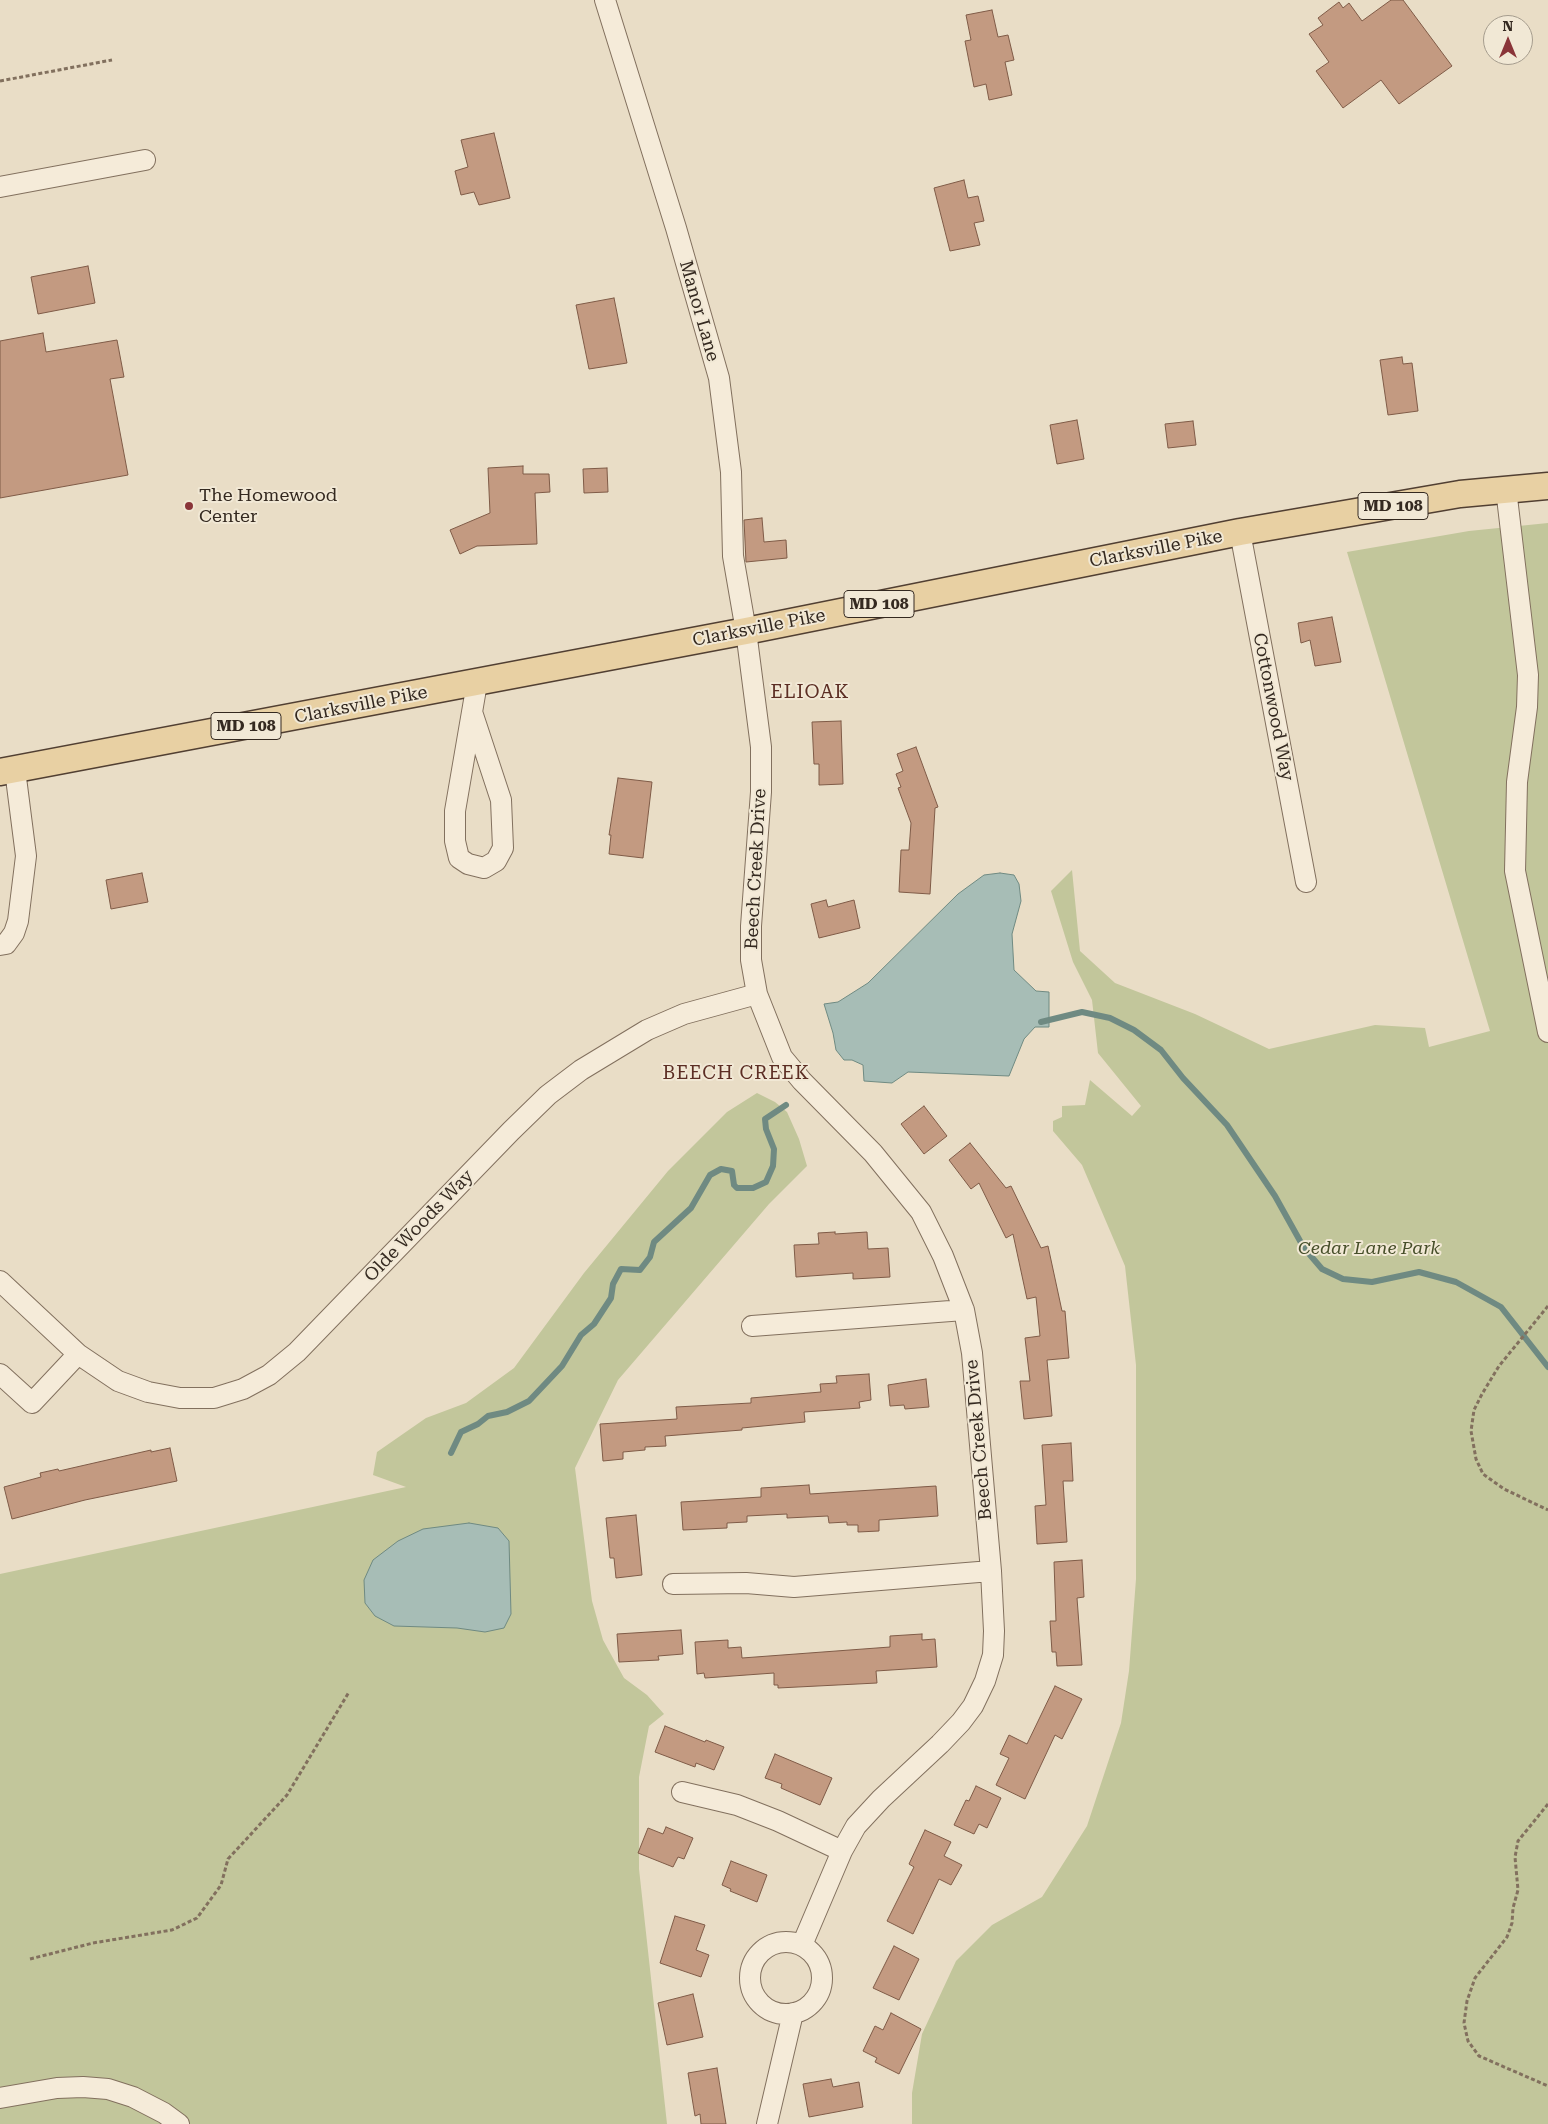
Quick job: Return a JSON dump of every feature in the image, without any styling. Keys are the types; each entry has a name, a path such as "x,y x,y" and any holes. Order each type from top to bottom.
{"main road":[{"name":"Clarksville Pike","path":"8,771 746,631 1240,532 1460,494 1548,486"}],"street":[{"name":"Manor Lane","path":"605,0 676,228 719,378 731,472 733,556 746,631"},
{"path":"0,187 145,160"},
{"path":"1506,489 1528,675 1527,707 1517,782 1515,871 1548,1032"},
{"name":"Cottonwood Way","path":"1240,532 1306,882"},
{"name":"Beech Creek Drive","path":"746,631 761,747 760,792 751,926 751,960 757,994 782,1057 802,1081 873,1153 921,1212 943,1256 964,1310 972,1353 991,1571 994,1631 993,1655 985,1681 973,1706 940,1744 881,1799 856,1826 842,1851 802,1945"},
{"path":"472,712 502,800 503,848 496,861 484,868 468,864 459,858 455,841 455,812 472,712 477,683"},
{"path":"0,945 6,944 14,933 18,921 26,856 8,771"},
{"name":"Olde Woods Way","path":"0,1281 78,1354 118,1381 148,1392 180,1398 214,1398 243,1389 269,1375 297,1352 510,1130 548,1095 581,1070 647,1030 684,1014 757,994"},
{"path":"752,1326 964,1310"},
{"path":"0,1374 32,1403 78,1354"},
{"path":"673,1584 794,1586 991,1571"},
{"path":"682,1792 737,1805 778,1821 842,1851"},
{"path":"790,1942 802,1945 812,1952 819,1962 822,1972 822,1984 818,1995 811,2004 801,2011 793,2013 778,2013 768,2009 758,2001 752,1990 750,1978 752,1966 767,1947 778,1943 790,1942"},
{"path":"767,2124 793,2013"},
{"path":"0,2098 57,2088 83,2087 108,2089 133,2097 164,2113 179,2124"}],"path":[{"path":"0,81 112,60"},
{"path":"1548,1306 1499,1366 1474,1410 1471,1431 1476,1458 1483,1474 1504,1489 1548,1510"},
{"path":"30,1959 93,1943 172,1930 197,1918 221,1885 228,1859 287,1795 350,1692"},
{"path":"1548,1804 1518,1841 1515,1857 1518,1890 1513,1908 1512,1923 1507,1938 1475,1978 1467,2001 1464,2023 1468,2040 1479,2056 1548,2086"}],"green space":[{"name":"Cedar Lane Park","path":"1548,523 1548,2124 912,2124 912,2093 922,2034 956,1961 992,1925 1042,1897 1087,1826 1121,1723 1129,1671 1136,1579 1136,1365 1125,1266 1082,1165 1053,1131 1053,1121 1062,1117 1062,1106 1085,1105 1090,1080 1132,1116 1141,1106 1098,1053 1092,1000 1073,962 1051,891 1072,870 1080,951 1115,983 1195,1014 1269,1049 1375,1025 1425,1028 1429,1047 1490,1031 1347,552 1469,531"},
{"path":"757,1093 775,1102 787,1112 799,1139 807,1166 769,1204 618,1380 575,1468 592,1601 603,1640 624,1678 647,1695 664,1714 649,1726 639,1777 639,1869 667,2124 0,2124 0,1574 406,1487 373,1475 377,1452 426,1418 466,1403 514,1368 584,1273 668,1171 727,1112"}],"water":[{"path":"1000,873 1014,875 1019,884 1021,901 1012,934 1014,970 1036,991 1049,992 1049,1027 1035,1027 1024,1039 1009,1076 908,1072 892,1083 864,1081 863,1065 852,1060 844,1060 836,1050 824,1004 838,1002 868,983 958,894 984,875"},
{"path":"469,1523 498,1528 509,1541 511,1614 504,1628 485,1632 457,1628 394,1626 375,1616 365,1603 364,1580 373,1560 398,1541 423,1529"}],"building":[{"path":"1391,0 1403,0 1452,66 1399,104 1381,80 1343,108 1316,71 1329,62 1309,34 1323,25 1318,18 1339,2 1343,8 1349,3 1362,21"},
{"path":"992,10 998,37 1008,35 1014,60 1005,62 1012,95 989,100 986,84 974,87 965,41 971,40 966,15"},
{"path":"494,133 510,198 479,205 474,192 461,195 455,171 468,167 461,140"},
{"path":"964,180 968,198 978,196 984,221 974,223 980,245 950,251 934,188"},
{"path":"88,266 95,303 38,314 31,277"},
{"path":"614,298 627,363 589,369 576,305"},
{"path":"43,333 46,352 117,340 124,377 110,379 128,475 0,498 0,341"},
{"path":"1402,357 1403,364 1412,363 1418,411 1388,415 1380,360"},
{"path":"1077,420 1084,459 1057,464 1050,425"},
{"path":"1193,421 1196,445 1168,448 1165,424"},
{"path":"523,466 523,474 549,474 550,492 535,493 537,544 477,546 460,554 450,530 490,513 488,468"},
{"path":"607,468 608,492 584,493 583,469"},
{"path":"762,518 764,542 786,540 787,558 746,562 744,520"},
{"path":"1332,617 1341,662 1315,666 1310,640 1301,643 1298,623"},
{"path":"841,721 843,784 819,785 819,764 814,764 812,722"},
{"path":"916,747 938,807 935,808 930,894 899,892 901,850 909,850 911,823 898,788 901,787 896,774 903,771 897,754"},
{"path":"618,778 652,782 643,858 609,854 611,835 609,835"},
{"path":"142,873 148,902 111,909 106,880"},
{"path":"826,900 828,907 854,900 860,928 819,938 811,904"},
{"path":"924,1106 947,1136 924,1154 901,1124"},
{"path":"970,1143 1006,1188 1011,1186 1041,1248 1048,1246 1062,1311 1065,1311 1069,1358 1047,1360 1052,1416 1024,1419 1020,1381 1030,1381 1025,1338 1040,1336 1036,1297 1027,1299 1013,1234 1006,1238 979,1183 971,1189 949,1160"},
{"path":"835,1232 835,1234 867,1232 868,1249 888,1248 890,1277 853,1279 853,1273 796,1277 794,1245 819,1244 818,1233"},
{"path":"869,1374 871,1400 859,1402 860,1408 804,1412 805,1422 742,1428 742,1430 665,1436 666,1446 645,1447 645,1450 623,1452 623,1459 603,1461 600,1424 677,1419 676,1407 751,1403 751,1398 821,1392 820,1384 837,1383 836,1376"},
{"path":"926,1379 929,1407 905,1409 904,1405 890,1406 888,1385"},
{"path":"1071,1443 1073,1481 1063,1481 1067,1542 1037,1544 1035,1506 1046,1505 1042,1445"},
{"path":"170,1448 177,1481 85,1500 12,1519 4,1487 41,1477 40,1473 58,1469 59,1471 151,1450 151,1452"},
{"path":"809,1485 810,1494 936,1486 938,1516 879,1520 879,1531 858,1532 858,1525 847,1525 847,1522 829,1523 828,1516 787,1518 787,1514 747,1516 747,1522 727,1523 727,1528 683,1530 681,1502 761,1497 761,1488"},
{"path":"636,1515 642,1575 616,1578 614,1558 610,1558 606,1518"},
{"path":"1082,1560 1084,1597 1077,1598 1082,1665 1057,1666 1056,1652 1052,1652 1050,1621 1056,1621 1054,1562"},
{"path":"681,1630 683,1654 658,1656 659,1660 619,1662 617,1634"},
{"path":"922,1634 922,1640 935,1639 937,1667 876,1671 877,1683 778,1688 778,1685 774,1685 774,1673 705,1678 704,1673 697,1674 695,1642 728,1640 728,1648 741,1647 742,1658 890,1647 890,1636"},
{"path":"1055,1686 1082,1699 1062,1739 1055,1735 1025,1799 996,1785 1009,1758 1000,1754 1009,1735 1027,1744"},
{"path":"665,1726 705,1742 706,1740 724,1747 714,1770 696,1763 695,1767 655,1752"},
{"path":"775,1754 832,1778 820,1805 781,1788 782,1784 765,1778"},
{"path":"976,1786 1001,1798 987,1828 979,1824 974,1834 954,1825 966,1800 969,1801"},
{"path":"666,1827 693,1838 684,1859 678,1857 673,1867 638,1853 648,1828 663,1834"},
{"path":"925,1830 951,1842 944,1856 962,1865 951,1885 939,1879 913,1934 887,1921 914,1867 909,1864"},
{"path":"731,1861 767,1875 757,1902 730,1891 731,1889 722,1885"},
{"path":"675,1916 705,1925 696,1950 709,1955 701,1977 660,1963"},
{"path":"894,1946 919,1959 899,2000 873,1988"},
{"path":"693,1994 703,2037 667,2045 658,2003"},
{"path":"891,2013 921,2029 899,2074 875,2062 877,2058 863,2051 875,2026 883,2030"},
{"path":"717,2068 726,2124 701,2124 700,2114 695,2116 688,2073"},
{"path":"831,2079 833,2087 859,2082 863,2107 809,2117 803,2084"}],"waterway":[{"path":"1041,1022 1082,1012 1110,1018 1134,1030 1161,1050 1183,1078 1227,1125 1275,1196 1304,1248 1322,1269 1343,1279 1372,1282 1419,1272 1456,1282 1501,1307 1548,1367"},
{"path":"451,1453 461,1432 478,1424 488,1416 507,1412 529,1401 562,1366 581,1335 594,1324 611,1298 613,1284 621,1269 640,1270 650,1257 654,1242 691,1208 710,1175 721,1169 732,1171 734,1185 737,1188 753,1188 766,1182 773,1166 774,1149 766,1129 765,1119 786,1105"}],"place":[{"name":"The Homewood Center","path":"189,506"}],"district":[{"name":"ELIOAK","path":"810,692"},
{"name":"BEECH CREEK","path":"736,1073"}]}
